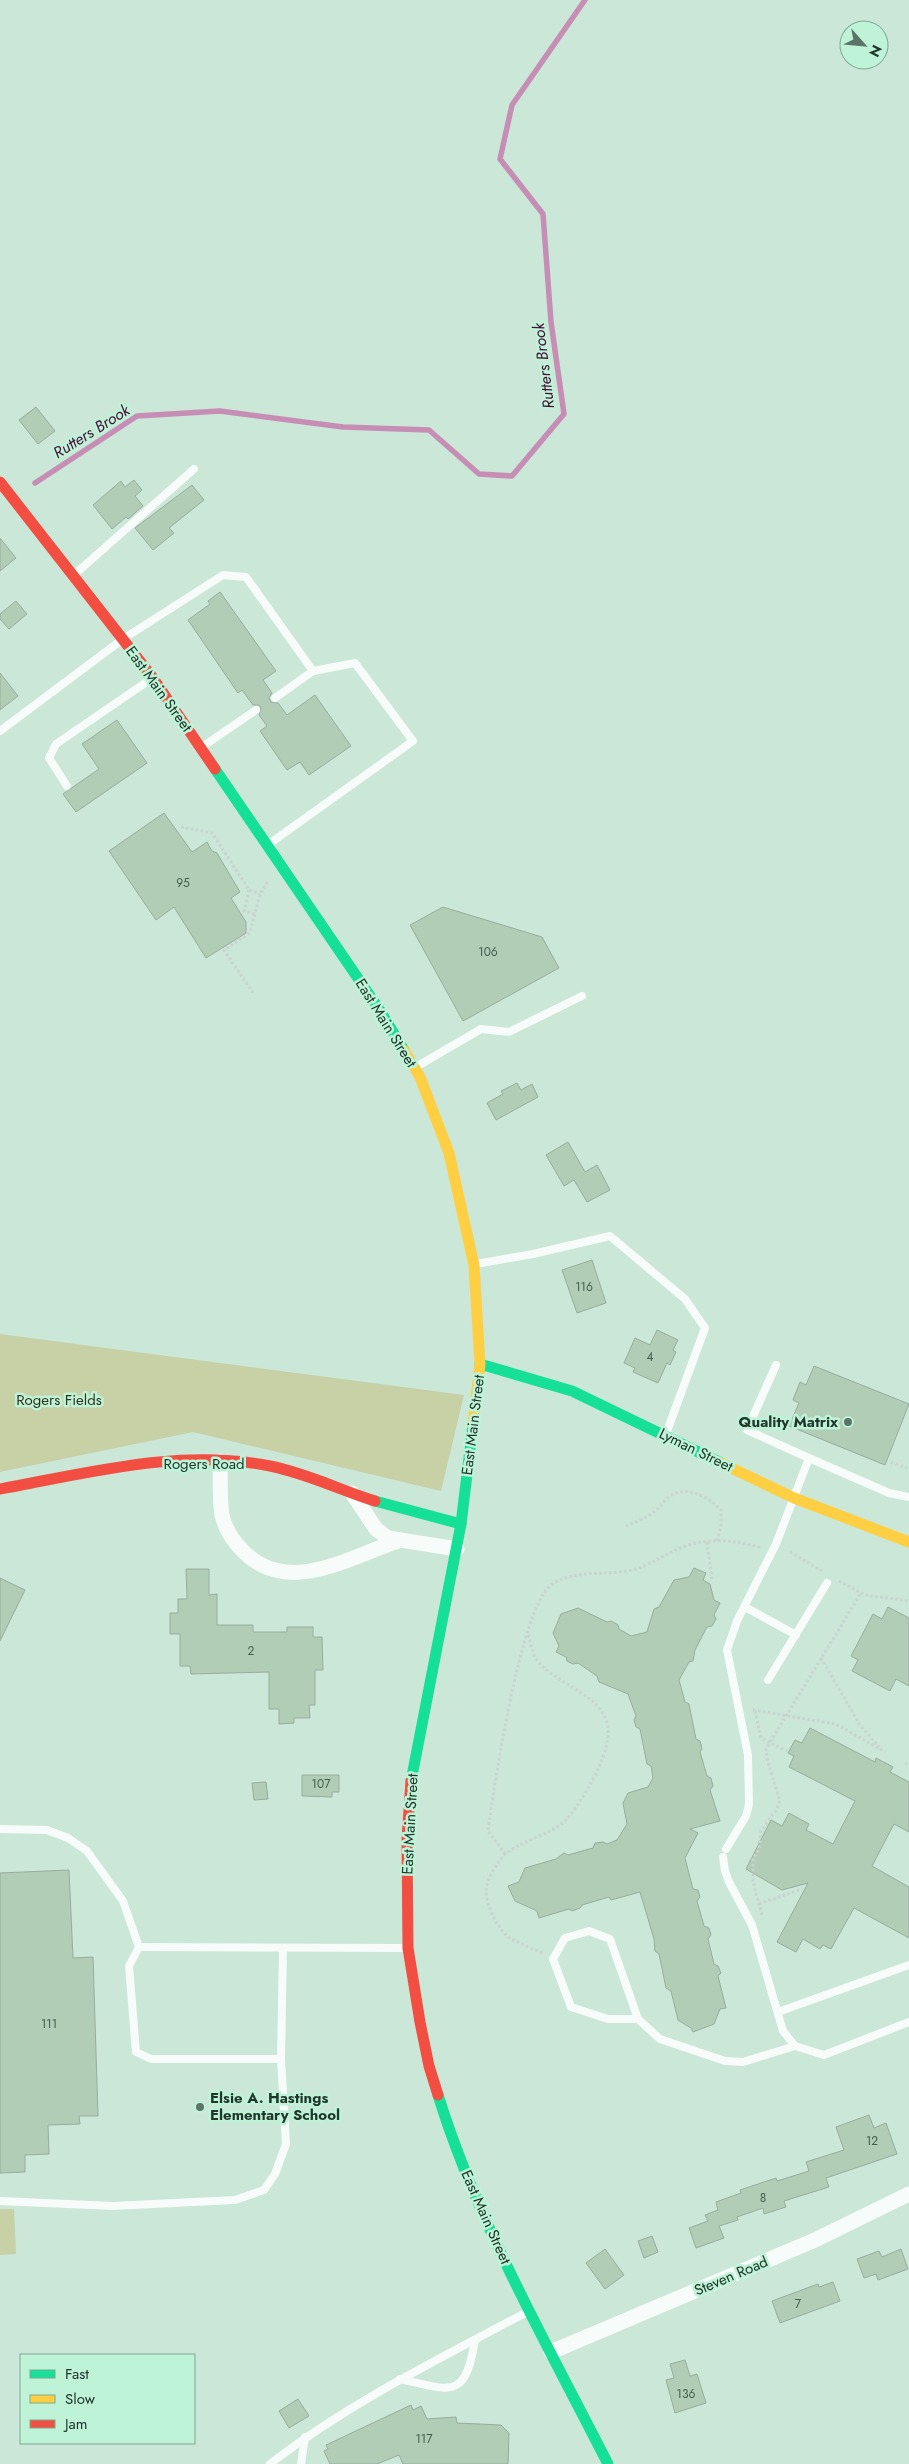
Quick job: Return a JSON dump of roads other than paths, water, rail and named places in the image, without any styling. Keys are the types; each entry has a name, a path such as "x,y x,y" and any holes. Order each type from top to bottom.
{"main road":[{"name":"East Main Street","path":"0,482 153,678 379,1010 414,1068 449,1152 474,1265 480,1364 461,1524 412,1773 408,1839 408,1948 429,2066 453,2143 504,2259 608,2464"},
{"name":"Lyman Street","path":"480,1364 572,1391 794,1498 909,1542"},
{"name":"Rogers Road","path":"3,1489 129,1466 187,1461 220,1461 270,1466 352,1493 461,1524"}],"street":[{"path":"220,1461 222,1515 230,1534 252,1560 264,1566 284,1572 300,1573 336,1565 398,1541"},
{"path":"0,1504 3,1489"},
{"path":"352,1493 376,1529 388,1538 398,1541 416,1541 457,1548"},
{"name":"Steven Road","path":"551,2352 815,2240 909,2194"}],"lane":[{"path":"73,576 194,469"},
{"path":"0,731 123,639 223,575 246,577 313,671"},
{"path":"267,845 413,741 355,663 313,671 275,698"},
{"path":"67,786 49,758 56,744 153,678"},
{"path":"201,748 256,710"},
{"path":"414,1068 481,1029 509,1032 582,996"},
{"path":"474,1265 533,1254 610,1236 685,1300 705,1328 665,1436"},
{"path":"776,1365 747,1430 889,1493 909,1497"},
{"path":"795,2046 783,2030 752,1925 725,1871 725,1853 746,1816 749,1804 748,1755 727,1650 745,1607 776,1544 809,1458"},
{"path":"768,1680 827,1579"},
{"path":"745,1607 796,1635"},
{"path":"0,1829 47,1830 68,1838 87,1851 123,1901 139,1947 129,1966 136,2052 141,2056 151,2059 281,2059"},
{"path":"638,2019 608,2019 570,2006 554,1959 565,1938 590,1931 610,1939 638,2019 660,2039 725,2060 743,2062 795,2046 824,2055 909,2022"},
{"path":"139,1947 408,1948"},
{"path":"0,2201 113,2206 235,2200 264,2190 275,2174 286,2144 281,2059 283,1948"},
{"path":"778,2012 909,1965"},
{"path":"270,2464 305,2437 400,2380 531,2310"},
{"path":"400,2380 438,2388 457,2386 467,2376 475,2340"},
{"path":"301,2464 305,2437"}],"waterway":[{"name":"Rutters Brook","path":"35,483 137,416 220,411 343,427 429,430 479,474 512,476 564,414 551,322 543,214 500,159 512,105 585,0"}],"place":[{"name":"Quality Matrix","path":"848,1422"},
{"name":"Elsie A. Hastings Elementary School","path":"200,2107"}],"park label":[{"name":"Rogers Fields","path":"59,1400"}]}
